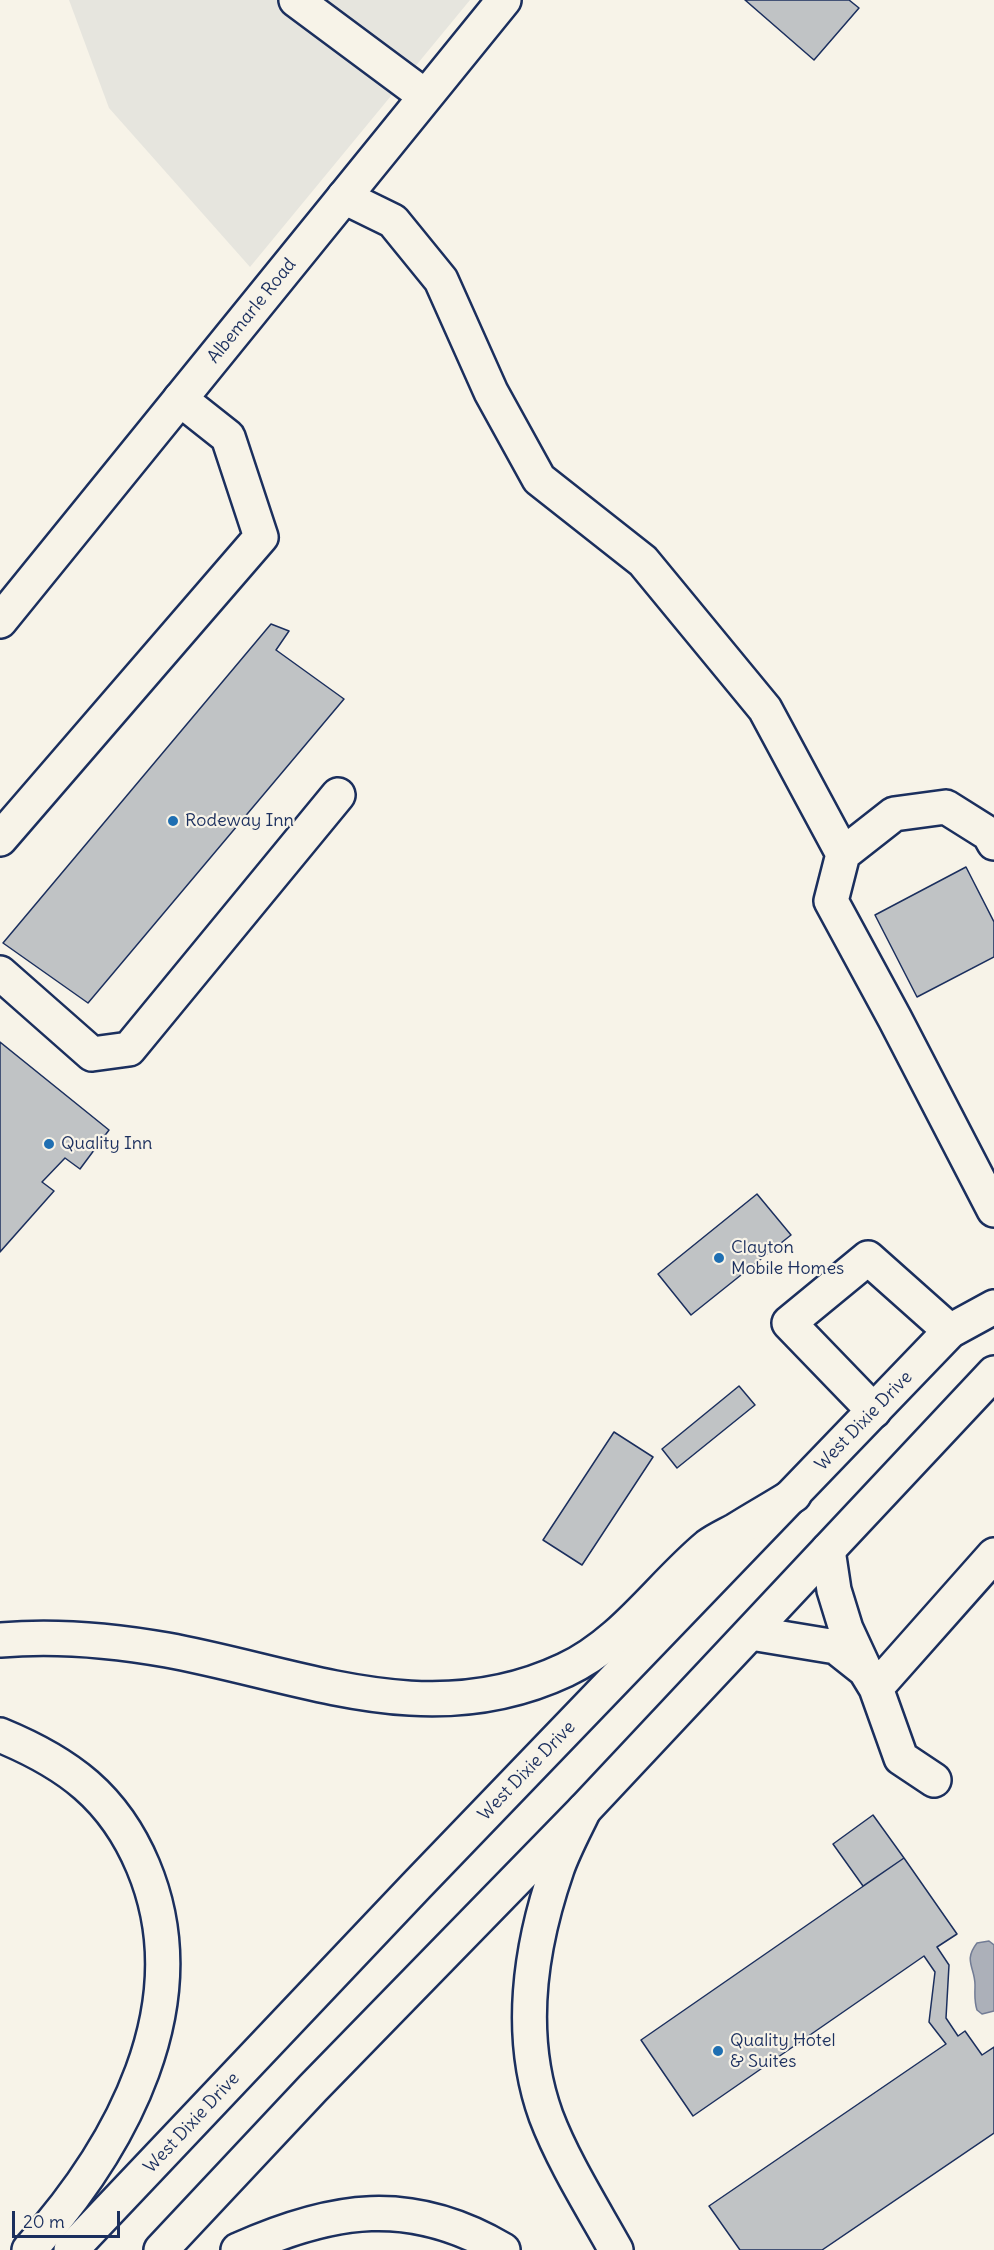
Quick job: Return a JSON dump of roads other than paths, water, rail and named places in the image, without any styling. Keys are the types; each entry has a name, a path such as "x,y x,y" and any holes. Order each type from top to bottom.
{"main road":[{"path":"296,0 425,96"},
{"name":"Albemarle Road","path":"0,621 504,0"},
{"path":"344,197 393,221 441,280 491,392 539,479 643,561 765,709 843,854"},
{"path":"0,839 261,537 228,437 180,399"},
{"path":"0,973 92,1054 129,1049 338,795"},
{"path":"994,843 989,834 946,807 894,814 843,854 831,901 896,1018 994,1210"},
{"path":"977,1178 994,1150"},
{"path":"874,1411 789,1323 868,1258 950,1331"},
{"name":"West Dixie Drive","path":"72,2250 449,1851 950,1331 994,1307"},
{"path":"161,2250 305,2097 584,1810 994,1373"},
{"path":"0,1640 33,1637 100,1640 168,1650 326,1686 407,1699 439,1700 500,1693 534,1683 567,1669 598,1650 628,1625 709,1545 794,1495"},
{"path":"828,1550 834,1590 846,1629 871,1679 901,1758 934,1780"},
{"path":"871,1679 994,1556"},
{"path":"751,1633 836,1647 871,1679"},
{"path":"0,1736 30,1748 66,1768 92,1790 114,1815 136,1851 152,1888 161,1922 164,1955 161,2002 153,2040 131,2100 106,2145 82,2181 29,2250"},
{"path":"584,1810 558,1867 546,1906 531,1992 529,2029 534,2073 547,2116 616,2250"},
{"path":"238,2250 275,2233 315,2222 358,2214 397,2213 438,2221 478,2235 502,2250"}],"place":[{"name":"Rodeway Inn","path":"173,821"},
{"name":"Quality Inn","path":"49,1144"},
{"name":"Clayton Mobile Homes","path":"719,1258"},
{"name":"Quality Hotel & Suites","path":"718,2051"}]}
